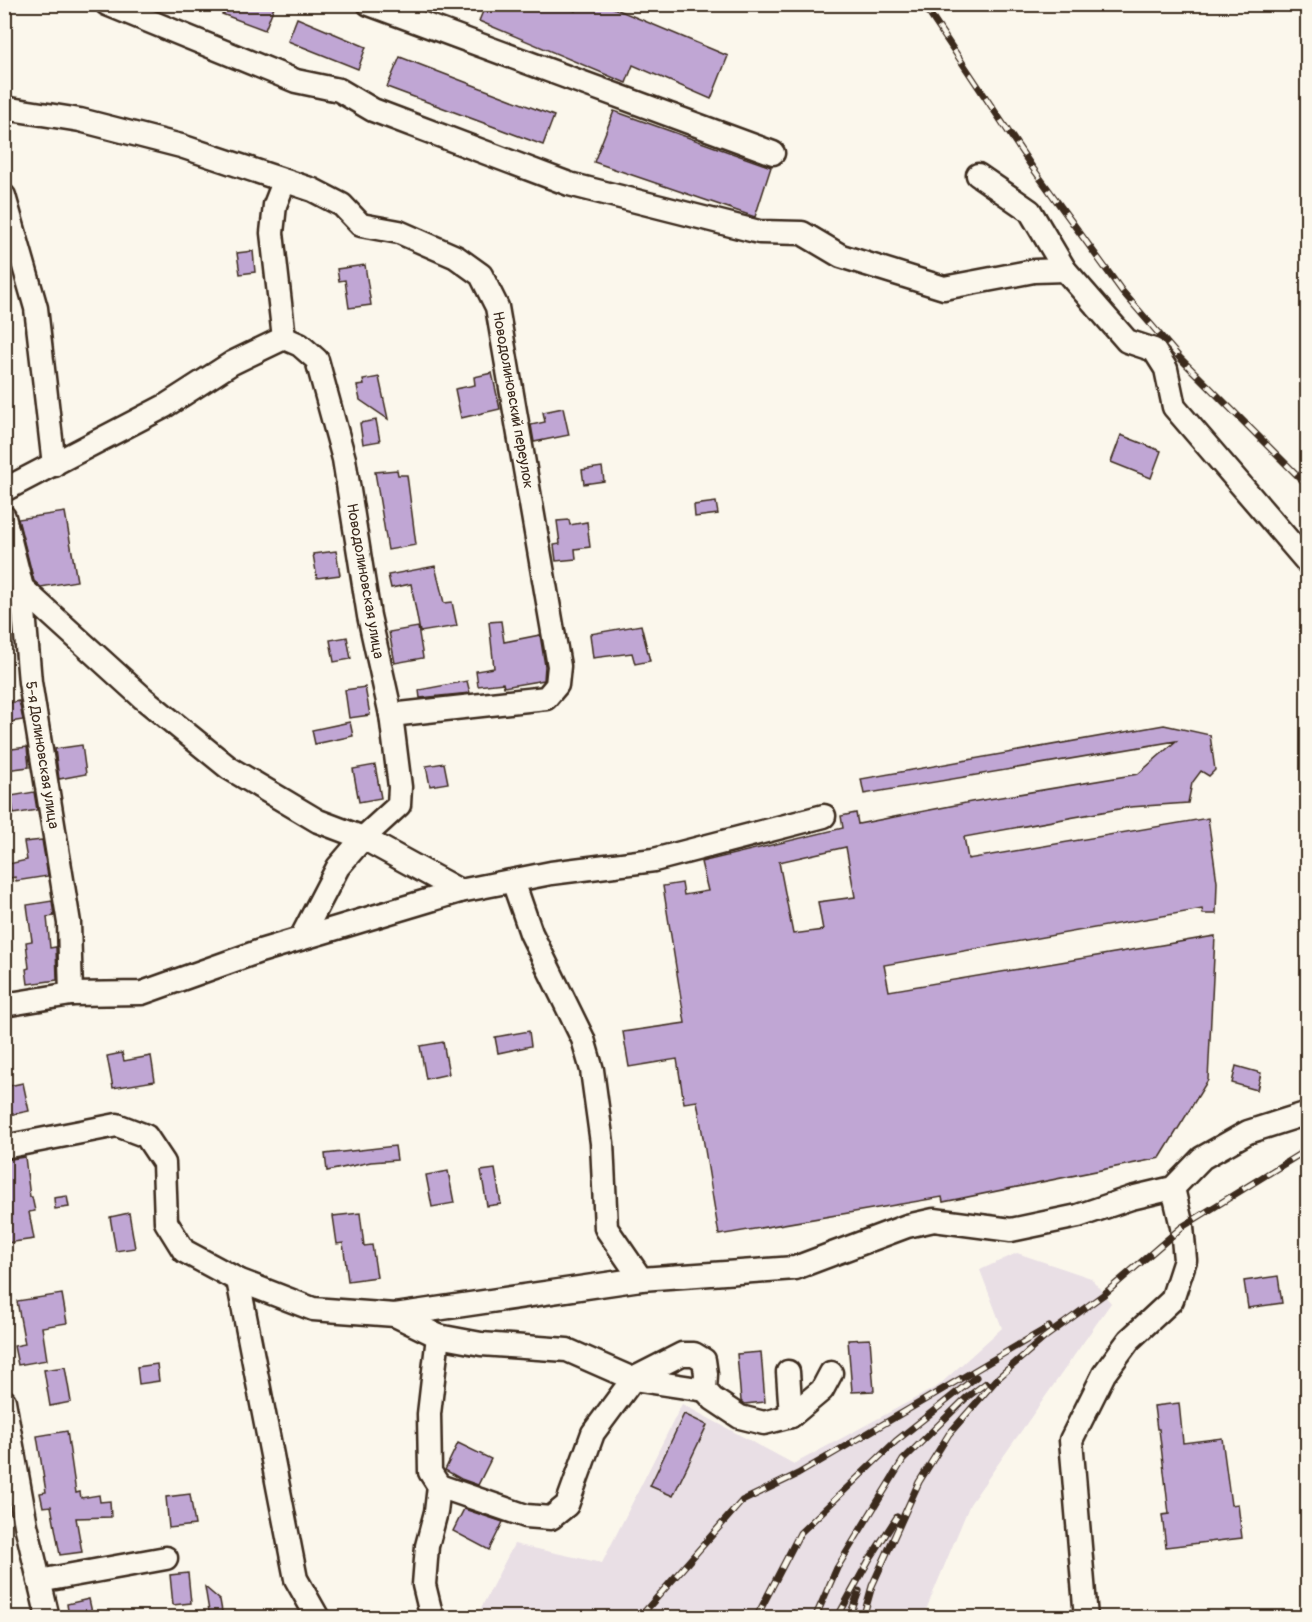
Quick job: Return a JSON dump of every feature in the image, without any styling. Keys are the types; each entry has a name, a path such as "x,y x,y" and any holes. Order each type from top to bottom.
{"street":[{"path":"107,4 296,81 339,90 373,110 569,184 759,232 802,233 841,256 944,288 1034,271 1065,270"},
{"path":"369,4 773,153"},
{"name":"Новодолиновский переулок","path":"4,108 102,125 181,146 313,190 342,205 361,225 399,232 456,257 481,275 497,307 559,666 557,686 546,698 391,715"},
{"path":"978,175 1030,211 1065,270 1127,341 1154,350 1166,369 1174,407 1308,563"},
{"path":"4,490 165,406 232,363 284,338 272,233 275,205 284,182"},
{"path":"4,196 36,308 54,465"},
{"name":"Новодолиновская улица","path":"284,338 300,345 317,360 344,459 369,616 391,715 400,787 399,805 363,838"},
{"name":"5-я Долиновская улица","path":"4,517 22,588 30,682 69,923 70,994"},
{"path":"22,588 143,698 229,768 318,821 363,838 460,891"},
{"path":"4,1005 70,994 142,993 301,938 460,891 551,873 654,860 824,816"},
{"path":"301,938 338,867 363,838"},
{"path":"513,881 531,933 583,1039 592,1070 602,1143 606,1228 641,1279"},
{"path":"4,1147 117,1125 146,1136 164,1163 166,1222 184,1251 238,1280 313,1309 395,1315 641,1279 795,1268 907,1226 934,1220 1011,1230 1078,1216 1131,1198 1173,1188 1202,1158 1248,1132 1308,1113"},
{"path":"1086,1617 1071,1440 1104,1374 1129,1340 1172,1300 1185,1260 1182,1227 1173,1188"},
{"path":"238,1280 296,1579 318,1617"},
{"path":"395,1315 438,1336 481,1344 567,1350 633,1380 705,1390 713,1399 740,1417 764,1423 791,1416 808,1399 822,1390 831,1373"},
{"path":"438,1336 429,1414 430,1472 439,1486 526,1516 551,1518 567,1506 594,1433 633,1380 682,1354 694,1354 704,1360 705,1390"},
{"path":"788,1372 791,1416"},
{"path":"4,1401 26,1525 48,1617"},
{"path":"432,1617 424,1585 427,1546 436,1512 439,1486"},
{"path":"39,1581 166,1558"}],"shaded area":[{"path":"1017,1253 1091,1278 1111,1303 970,1504 923,1617 476,1618 514,1544 602,1563 682,1404 794,1464 938,1386 1002,1328 980,1270"}],"building":[{"path":"226,4 275,4 265,30 222,14"},
{"path":"486,4 561,4 575,11 578,4 604,4 728,56 711,99 633,65 626,83 479,21"},
{"path":"297,18 366,47 358,69 288,41"},
{"path":"400,57 554,116 543,145 387,87"},
{"path":"614,111 771,167 755,217 594,162"},
{"path":"253,251 255,272 240,274 237,253"},
{"path":"365,265 371,305 349,308 345,280 339,281 337,269"},
{"path":"492,373 500,409 461,418 455,389 475,385 474,377"},
{"path":"379,377 388,419 360,400 357,386 364,385 363,380"},
{"path":"563,408 569,435 534,442 531,425 545,422 543,412"},
{"path":"376,420 380,441 363,444 360,423"},
{"path":"1121,435 1161,451 1151,478 1111,462"},
{"path":"602,467 604,481 584,484 582,470"},
{"path":"397,470 398,475 407,475 416,545 388,550 375,472"},
{"path":"716,502 718,514 695,517 694,505"},
{"path":"65,512 77,581 41,587 34,581 18,519"},
{"path":"569,520 570,525 587,522 590,547 575,549 576,559 556,561 554,545 560,544 557,521"},
{"path":"336,551 340,575 317,578 313,554"},
{"path":"435,566 444,603 452,602 457,626 420,632 411,584 391,588 388,575"},
{"path":"501,621 504,642 540,635 545,666 544,680 504,687 503,683 478,686 476,671 494,668 489,622"},
{"path":"641,625 650,661 635,664 632,653 593,658 590,634"},
{"path":"418,627 423,658 395,663 389,632"},
{"path":"347,637 351,659 334,662 330,640"},
{"path":"467,681 470,693 420,698 419,690"},
{"path":"365,687 370,715 349,718 345,690"},
{"path":"19,701 23,720 4,723 4,704"},
{"path":"350,722 353,736 315,744 312,730"},
{"path":"1164,725 1210,735 1215,770 1209,776 1201,771 1192,783 1188,803 1130,807 964,837 968,859 1208,818 1217,882 1216,914 1203,914 1202,909 884,965 889,991 1215,936 1208,1080 1160,1158 943,1202 942,1197 719,1235 697,1101 684,1103 677,1059 629,1067 623,1032 685,1023 663,886 682,883 684,895 708,891 701,862 843,828 841,816 856,813 858,824 1138,774 1176,741 864,794 861,779","holes":["846,847 855,897 818,902 823,930 793,934 779,862"]},
{"path":"82,745 86,774 59,779 55,749"},
{"path":"27,747 29,767 6,770 4,750"},
{"path":"444,763 448,783 430,786 426,766"},
{"path":"375,765 381,798 359,802 353,769"},
{"path":"34,792 37,810 14,814 11,796"},
{"path":"42,840 48,876 16,881 15,877 4,879 4,865 27,860 24,842"},
{"path":"52,901 54,916 47,917 50,948 56,947 57,980 28,984 26,942 32,941 27,905"},
{"path":"529,1031 531,1046 498,1053 495,1037"},
{"path":"443,1042 449,1074 426,1079 420,1046"},
{"path":"122,1053 124,1061 151,1056 155,1081 113,1088 107,1056"},
{"path":"1236,1066 1261,1073 1257,1090 1232,1083"},
{"path":"23,1083 29,1111 4,1116 4,1087"},
{"path":"395,1146 397,1160 371,1162 327,1171 325,1154"},
{"path":"25,1157 30,1197 32,1197 35,1211 29,1212 34,1239 7,1243 4,1228 4,1160"},
{"path":"495,1169 501,1204 487,1206 481,1171"},
{"path":"448,1171 454,1203 432,1207 426,1175"},
{"path":"67,1196 69,1207 55,1209 54,1198"},
{"path":"129,1213 135,1248 116,1251 110,1217"},
{"path":"360,1213 364,1246 372,1245 377,1277 348,1281 343,1243 337,1244 333,1216"},
{"path":"1278,1276 1282,1303 1248,1308 1244,1281"},
{"path":"62,1294 67,1323 42,1327 47,1360 18,1365 14,1346 25,1344 17,1301"},
{"path":"870,1339 874,1391 852,1392 848,1340"},
{"path":"761,1352 765,1402 744,1404 741,1401 737,1354"},
{"path":"157,1364 159,1381 139,1384 137,1367"},
{"path":"65,1367 71,1402 50,1406 44,1370"},
{"path":"1179,1403 1183,1443 1222,1438 1231,1505 1238,1504 1242,1538 1166,1547 1162,1515 1169,1514 1154,1406"},
{"path":"684,1414 707,1425 673,1496 650,1486"},
{"path":"67,1431 76,1493 80,1492 81,1498 99,1495 100,1502 110,1501 111,1517 76,1518 82,1552 60,1555 51,1506 43,1507 40,1493 46,1492 37,1436"},
{"path":"458,1443 491,1459 478,1485 445,1470"},
{"path":"190,1494 195,1525 169,1528 166,1497"},
{"path":"464,1509 503,1522 489,1550 453,1531"},
{"path":"188,1573 191,1603 173,1605 170,1575"},
{"path":"205,1587 220,1600 223,1617 210,1617"},
{"path":"89,1599 93,1617 69,1617 67,1604"}],"railway":[{"path":"923,4 1032,167 1122,291 1179,357 1308,486"},
{"path":"863,1618 872,1586 919,1482 949,1434 998,1378 1045,1337 1103,1295 1182,1227 1308,1149"},
{"path":"639,1618 742,1501 798,1474 1049,1327"},
{"path":"756,1618 800,1533 896,1441 976,1377"},
{"path":"815,1618 837,1568 903,1460 966,1398 986,1383"},
{"path":"837,1618 869,1560 897,1517"},
{"path":"849,1618 859,1591"}]}
